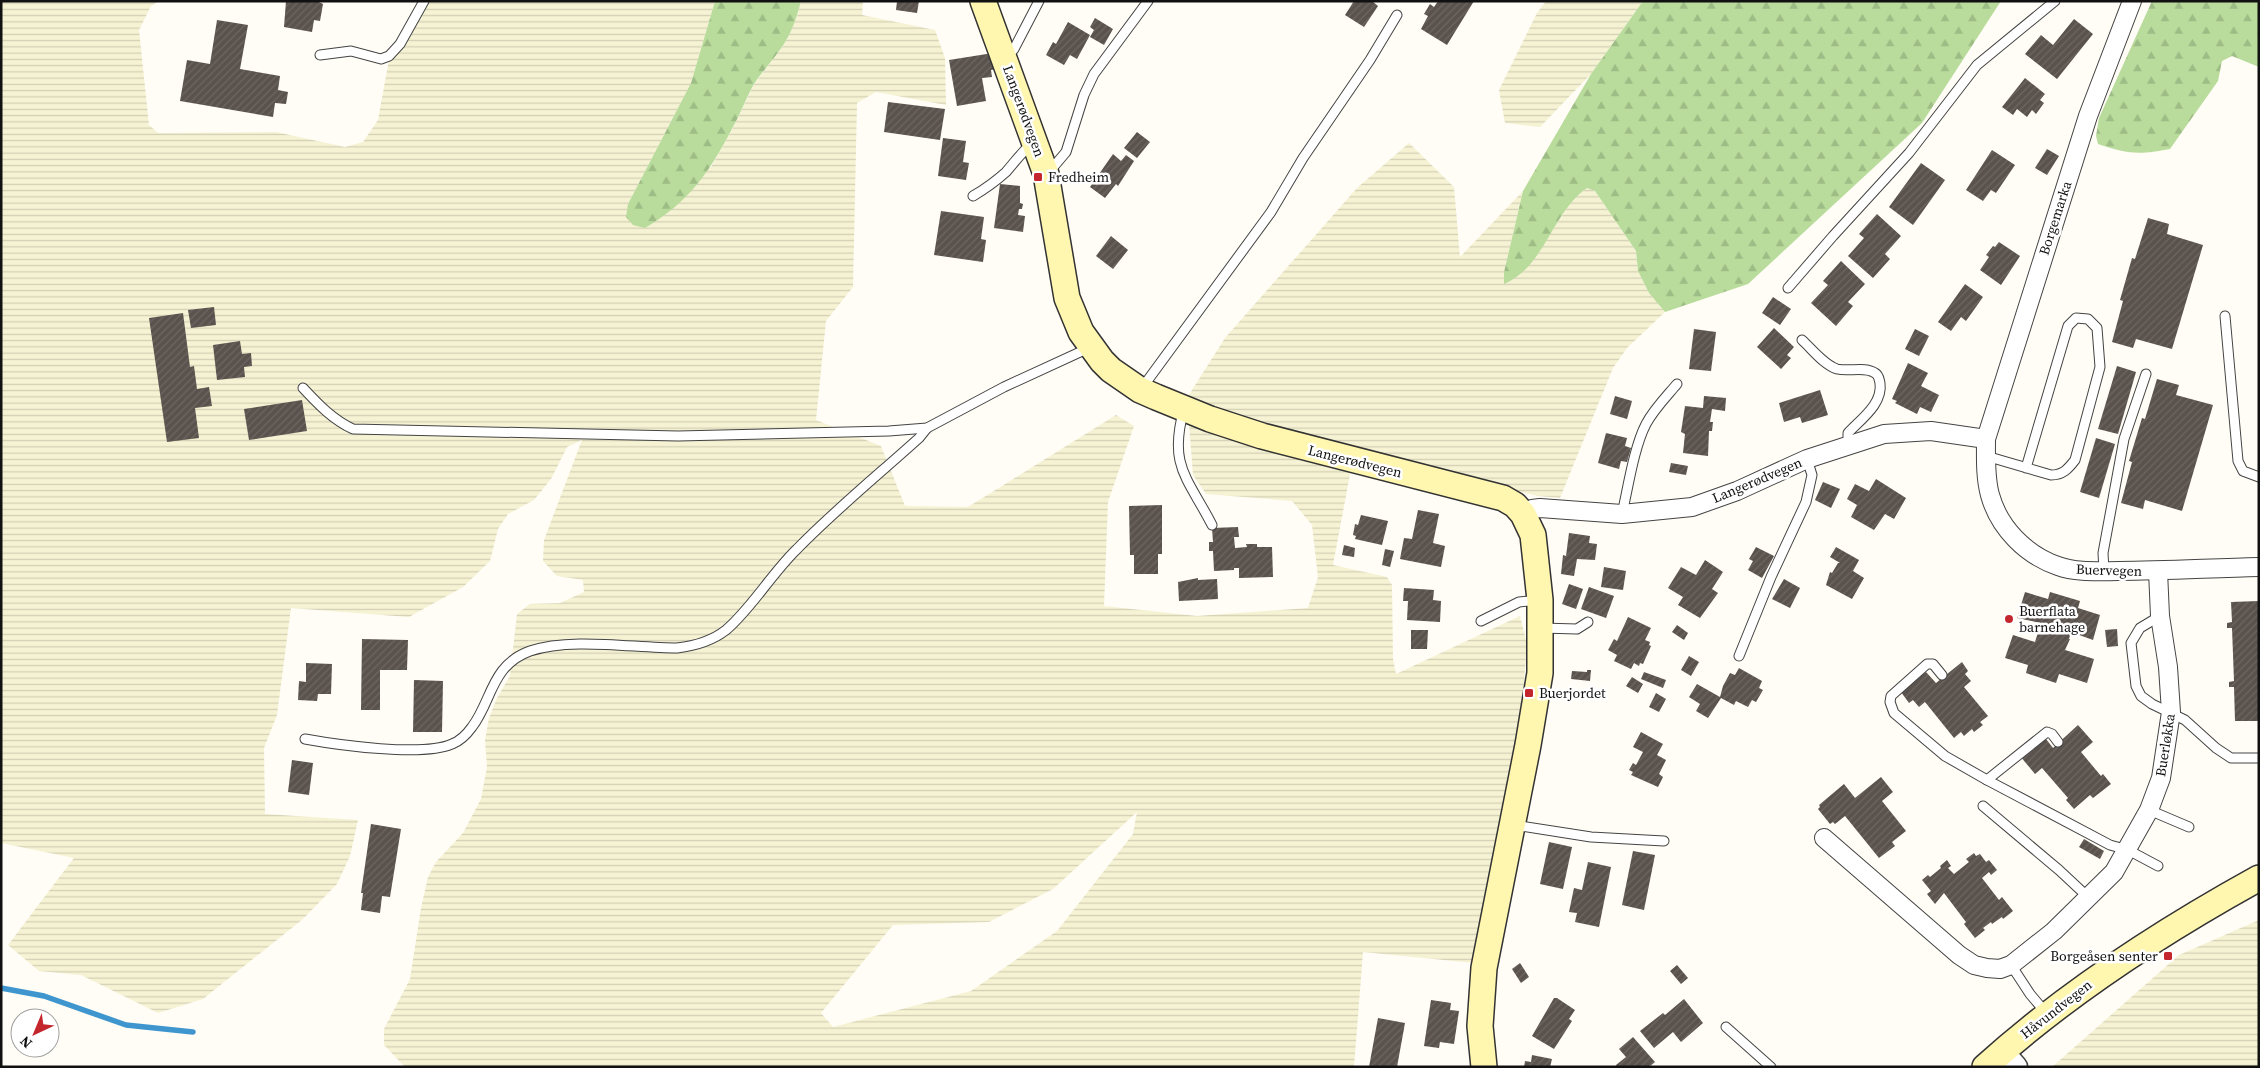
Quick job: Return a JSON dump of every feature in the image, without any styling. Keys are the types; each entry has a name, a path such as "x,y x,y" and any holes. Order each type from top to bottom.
{"main road":[{"name":"Langerødvegen","path":"983,1 1036,142 1046,174 1067,298 1081,332 1111,370 1140,390 1184,409 1290,445 1503,498 1523,514"},
{"path":"1484,1067 1480,1046 1481,989 1511,824 1536,705 1540,673 1540,600 1534,543 1523,514"},
{"name":"Håvundvegen","path":"2001,1062 2047,1014 2104,971 2159,936 2259,878"}],"street":[{"name":"Borgemarka","path":"1986,438 2085,125 2132,1"},
{"name":"Langerødvegen","path":"1523,514 1532,509 1540,508 1622,514 1692,507 1737,491 1807,459 1848,444 1884,434 1931,431 1986,438"},
{"name":"Buervegen","path":"1986,438 1986,478 1990,495 2004,525 2027,549 2059,566 2083,571 2158,571 2259,567"},
{"name":"Buerløkka","path":"2011,965 2054,931 2114,872 2149,810 2161,778 2171,712 2168,668 2160,616 2158,571"},
{"path":"1824,838 1959,955 1974,965 1987,968 2000,969 2011,965"}],"lane":[{"path":"320,54 352,51 381,59 388,56 400,44 424,1"},
{"path":"1004,60 1014,50 1039,1"},
{"path":"1046,174 1066,152 1084,95 1094,74 1148,1"},
{"path":"1788,288 1909,154 1978,65 2056,1"},
{"path":"1140,390 1271,212 1303,158 1370,60 1397,15"},
{"path":"973,196 1001,176 1025,149 1036,142"},
{"path":"2225,316 2238,461 2243,471 2259,477"},
{"path":"1986,456 2026,468 2051,475 2060,475 2075,460 2100,367 2097,328 2088,319 2076,318 2068,326 2026,468"},
{"path":"1802,340 1825,362 1836,369 1851,371 1867,370 1876,373 1879,377 1881,388 1877,401 1848,433 1848,444"},
{"path":"305,739 405,749 444,747 459,741 473,727 502,671 510,663 529,652 553,645 575,644 677,648 691,646 714,638 738,618 774,573 798,548 928,428 1004,387 1091,347"},
{"path":"2104,571 2103,553 2124,439 2146,374"},
{"path":"1622,514 1634,460 1645,426 1656,408 1677,384"},
{"path":"303,388 327,412 344,425 353,429 678,436 889,432 928,428"},
{"path":"1184,409 1177,441 1181,466 1187,483 1212,525"},
{"path":"1739,656 1771,577 1806,502 1812,475 1807,459"},
{"path":"1481,621 1519,602 1540,600"},
{"path":"2160,616 2140,628 2131,643 2136,686 2141,696 2152,704 2185,720 2216,748 2231,758 2259,758"},
{"path":"1541,628 1578,629 1588,622"},
{"path":"1942,675 1933,664 1927,664 1893,693 1890,706 1894,713 1930,745 1987,780 2110,845 2128,850 2158,866"},
{"path":"1987,780 2047,732 2052,734 2058,742"},
{"path":"1982,806 2059,870 2089,898"},
{"path":"2149,810 2189,827"},
{"path":"1511,824 1591,837 1664,842"},
{"path":"2011,965 2030,994 2047,1014"},
{"path":"1726,1028 1771,1067"}],"shaded area":[{"path":"1,1 159,1 151,6 139,30 149,125 158,133 276,132 345,147 363,142 378,120 388,65 400,42 428,1 715,1 691,83 628,204 711,167 733,128 753,86 783,46 797,16 801,1 863,1 862,15 935,30 945,58 946,105 876,92 857,103 853,287 826,321 816,420 881,446 905,506 968,507 1116,415 1134,426 1108,502 1104,606 1197,616 1308,608 1318,577 1312,525 1292,501 1206,494 1193,475 1187,398 1225,338 1357,188 1409,143 1454,187 1460,257 1523,191 1504,272 1529,265 1575,196 1587,188 1595,191 1636,251 1638,271 1649,293 1665,312 1627,348 1613,368 1560,498 1538,496 1354,453 1333,565 1387,577 1392,585 1393,659 1396,674 1520,616 1527,644 1494,965 1363,952 1354,1067 405,1067 384,1045 384,1029 410,979 421,908 428,877 436,862 463,833 481,799 487,767 485,740 489,718 497,698 510,676 517,614 530,604 560,603 584,592 583,580 557,576 543,561 544,540 582,440 567,447 551,479 534,500 508,514 498,529 490,561 463,587 409,617 291,608 277,715 264,748 265,814 358,820 350,856 337,884 303,919 203,999 158,1013 81,975 39,971 8,945 74,858 1,843","holes":["1137,812 1133,834 1057,931 971,991 833,1027 821,1013 893,925 989,922 1053,889"]},
{"path":"1546,1 1643,1 1591,74 1540,127 1505,123 1499,90 1537,13"},
{"path":"2259,920 2259,1067 2052,1067 2179,955"}],"green space":[{"path":"715,1 801,1 798,13 785,42 754,84 735,124 706,173 674,208 660,218 645,228 633,225 626,217 628,204 691,83"},
{"path":"1643,1 2001,1 1922,123 1748,284 1665,312 1649,293 1638,271 1636,251 1595,191 1587,188 1575,198 1565,211 1529,265 1518,276 1504,284 1504,272 1523,191 1591,74"},
{"path":"2152,1 2259,1 2259,67 2232,56 2222,61 2218,81 2170,149 2141,153 2117,150 2098,144 2096,136 2099,118"}],"building":[{"path":"286,1 317,1 323,4 320,21 314,20 312,32 284,27"},
{"path":"897,1 919,1 917,13 896,10"},
{"path":"1354,1 1372,1 1378,6 1364,27 1345,15"},
{"path":"1438,1 1474,1 1447,45 1421,29 1428,16 1424,14 1430,4 1434,7"},
{"path":"1095,18 1113,29 1104,45 1090,37 1094,30 1090,27"},
{"path":"2074,19 2093,34 2057,79 2025,54 2041,35 2053,45"},
{"path":"217,20 248,25 240,69 280,76 278,90 288,92 286,104 275,103 273,117 180,101 187,60 210,64"},
{"path":"1068,22 1090,35 1077,59 1070,55 1064,65 1046,55 1053,42 1056,44"},
{"path":"993,53 996,69 991,70 992,77 982,78 986,101 957,106 949,60"},
{"path":"2025,78 2045,94 2040,100 2044,103 2036,114 2032,110 2027,117 2017,109 2013,115 2002,107"},
{"path":"888,102 945,109 940,140 884,132"},
{"path":"1137,132 1150,142 1137,158 1124,148"},
{"path":"943,138 966,141 963,162 969,163 966,180 938,176"},
{"path":"2047,149 2059,156 2047,175 2035,168"},
{"path":"1992,150 2015,165 1996,193 1991,190 1983,201 1966,190"},
{"path":"1113,154 1121,161 1126,155 1134,161 1118,186 1116,184 1105,198 1090,187"},
{"path":"1921,163 1945,180 1913,225 1889,207"},
{"path":"1000,184 1020,186 1020,203 1023,204 1022,209 1019,209 1018,215 1025,216 1023,232 994,228"},
{"path":"941,211 984,217 981,239 986,240 983,262 934,255"},
{"path":"1877,214 1901,236 1885,254 1890,259 1873,278 1848,256 1864,238 1859,234"},
{"path":"2148,218 2169,224 2167,234 2203,245 2172,349 2136,339 2133,348 2112,342 2123,301 2120,300 2132,258 2135,259"},
{"path":"1111,236 1128,250 1113,269 1096,256"},
{"path":"1999,242 2020,256 2001,285 1980,270 1989,257 1986,255"},
{"path":"1841,261 1865,284 1848,302 1853,306 1836,326 1811,303 1828,285 1823,281"},
{"path":"1965,284 1983,297 1966,321 1961,317 1951,331 1938,322"},
{"path":"1773,297 1791,309 1780,325 1762,313"},
{"path":"214,307 216,325 191,328 188,310"},
{"path":"183,313 190,367 194,366 197,389 209,387 212,406 195,408 199,438 167,442 149,318"},
{"path":"1774,328 1794,347 1787,355 1791,358 1781,369 1757,347"},
{"path":"1694,329 1716,332 1711,371 1689,369"},
{"path":"1915,329 1929,336 1919,356 1905,349"},
{"path":"240,341 242,354 251,353 252,366 244,367 245,377 217,380 213,345"},
{"path":"1908,363 1928,373 1921,386 1939,395 1931,412 1920,407 1917,414 1895,403 1897,401 1892,399"},
{"path":"2117,366 2136,372 2118,434 2098,429"},
{"path":"2157,379 2179,385 2176,395 2213,405 2182,511 2145,500 2143,509 2121,503 2132,462 2129,461 2142,418 2145,419"},
{"path":"1820,390 1828,415 1802,423 1800,417 1784,422 1779,403"},
{"path":"1615,396 1632,401 1627,419 1610,414"},
{"path":"1704,396 1726,398 1725,411 1712,409 1710,422 1713,422 1712,431 1709,431 1708,456 1683,453 1685,434 1681,432 1685,406 1703,408"},
{"path":"302,400 307,431 249,440 244,409"},
{"path":"1606,433 1627,438 1625,446 1631,448 1627,462 1621,461 1619,469 1598,463"},
{"path":"2096,438 2115,444 2099,498 2080,492"},
{"path":"1671,463 1688,466 1686,475 1669,472"},
{"path":"1876,479 1906,498 1894,519 1885,514 1874,530 1851,517 1857,505 1847,499 1855,484 1869,491"},
{"path":"1823,482 1840,489 1831,508 1815,500"},
{"path":"1162,505 1162,554 1158,554 1158,574 1134,574 1134,555 1130,555 1129,506"},
{"path":"1418,510 1439,514 1433,543 1445,546 1441,567 1400,559 1404,538 1412,539"},
{"path":"1361,515 1388,521 1382,545 1355,539 1356,536 1353,535 1355,524 1358,525"},
{"path":"1238,527 1239,537 1234,537 1235,548 1247,547 1246,544 1257,544 1257,547 1272,547 1273,577 1239,578 1239,568 1214,571 1213,551 1209,551 1209,542 1213,542 1212,528"},
{"path":"1569,533 1590,536 1589,543 1597,544 1595,560 1577,559 1574,576 1561,574 1563,555 1566,556"},
{"path":"1344,545 1355,548 1354,557 1342,555"},
{"path":"1756,547 1774,556 1762,578 1748,570 1753,561 1749,559"},
{"path":"1836,547 1859,560 1853,571 1864,578 1852,599 1826,585 1830,572 1832,573 1838,563 1840,563 1830,557"},
{"path":"1385,549 1394,551 1390,567 1382,565"},
{"path":"1705,560 1723,572 1712,589 1718,593 1700,618 1678,605 1683,597 1668,588 1681,567 1696,575"},
{"path":"1604,567 1626,571 1623,590 1601,587"},
{"path":"1198,578 1198,580 1217,579 1218,599 1179,601 1178,582"},
{"path":"1784,579 1800,588 1790,608 1772,599"},
{"path":"1569,584 1583,589 1576,609 1562,604"},
{"path":"1589,587 1614,596 1606,618 1581,609"},
{"path":"1404,588 1434,590 1433,600 1441,601 1440,622 1407,620 1408,601 1403,601"},
{"path":"2025,592 2048,599 2050,592 2080,601 2078,608 2100,615 2093,640 2071,632 2065,650 2094,659 2087,683 2059,674 2056,683 2026,673 2028,665 2005,658 2013,635 2035,642 2041,623 2017,618"},
{"path":"2259,601 2259,721 2235,721 2234,687 2229,687 2229,682 2234,681 2232,628 2227,628 2227,623 2232,622 2231,602"},
{"path":"1628,617 1651,628 1645,640 1650,642 1649,645 1651,646 1643,664 1640,663 1639,666 1634,663 1631,669 1614,661 1617,655 1608,650 1614,639 1617,641"},
{"path":"1677,625 1688,633 1684,640 1672,632"},
{"path":"2117,629 2118,646 2107,647 2105,630"},
{"path":"1411,630 1428,630 1427,649 1411,649"},
{"path":"362,639 408,640 407,670 380,670 380,710 361,710"},
{"path":"1689,656 1699,662 1691,676 1681,670"},
{"path":"1962,662 1968,671 1965,674 1971,681 1964,687 1988,716 1980,722 1983,725 1974,732 1972,729 1964,736 1961,732 1954,738 1925,702 1919,707 1913,700 1909,703 1901,692 1926,672 1936,683"},
{"path":"306,663 332,664 331,694 318,694 317,701 298,700 299,681 306,682"},
{"path":"1739,668 1762,681 1759,688 1763,690 1756,702 1752,700 1748,707 1736,701 1734,705 1721,698 1708,718 1696,711 1700,704 1689,697 1697,684 1720,697 1730,673 1735,675"},
{"path":"1587,670 1591,670 1590,681 1571,679 1572,671 1587,672"},
{"path":"1644,672 1666,680 1663,688 1641,679"},
{"path":"1632,677 1643,684 1638,693 1626,686"},
{"path":"414,680 443,681 442,732 413,732"},
{"path":"1656,693 1666,699 1659,712 1649,707"},
{"path":"2078,725 2093,742 2081,752 2101,776 2103,774 2111,784 2093,798 2090,795 2074,809 2066,800 2068,798 2042,768 2035,774 2020,756 2028,750 2030,752 2046,739 2053,748"},
{"path":"1641,732 1663,744 1657,755 1666,760 1659,774 1663,777 1658,787 1631,775 1633,772 1629,770 1633,763 1636,765 1643,752 1633,747"},
{"path":"292,760 313,763 309,795 288,792"},
{"path":"1881,777 1893,792 1882,801 1906,831 1892,842 1895,846 1879,858 1845,816 1835,824 1833,822 1830,824 1818,809 1819,805 1844,784 1855,798"},
{"path":"371,824 401,829 390,897 382,896 380,913 361,910 363,893 361,893"},
{"path":"2084,839 2104,851 2100,859 2079,847"},
{"path":"1549,842 1572,847 1563,889 1540,884"},
{"path":"1633,851 1655,855 1644,910 1622,905"},
{"path":"1974,853 1976,856 1980,854 1986,862 1989,860 1997,870 1991,875 1989,872 1982,878 1999,900 2002,897 2013,911 2003,919 2002,917 1992,924 1991,922 1975,938 1964,924 1966,922 1944,893 1935,904 1927,894 1931,891 1922,880 1928,875 1930,877 1947,860 1951,866 1948,868 1954,874 1969,862 1966,859"},
{"path":"1588,862 1611,867 1599,927 1575,922 1577,913 1569,912 1574,888 1582,890"},
{"path":"1520,963 1529,977 1521,983 1512,969"},
{"path":"1677,965 1688,978 1681,984 1670,971"},
{"path":"1554,998 1575,1010 1569,1019 1572,1021 1554,1049 1532,1036"},
{"path":"1684,999 1703,1023 1681,1042 1673,1032 1654,1048 1640,1031 1663,1013 1665,1015"},
{"path":"1431,1000 1451,1003 1450,1010 1459,1011 1454,1044 1440,1042 1439,1048 1424,1046"},
{"path":"1378,1018 1405,1023 1397,1067 1369,1067"},
{"path":"1633,1037 1655,1062 1649,1067 1617,1067 1616,1065 1626,1057 1619,1049"},
{"path":"1532,1055 1552,1059 1550,1067 1524,1067 1525,1061 1531,1062"}],"waterway":[{"path":"1,988 44,996 126,1025 193,1032"}],"place":[{"name":"Fredheim","path":"1038,177"},
{"name":"Buerflata barnehage","path":"2009,619"},
{"name":"Buerjordet","path":"1529,693"},
{"name":"Borgeåsen senter","path":"2168,956"}]}
